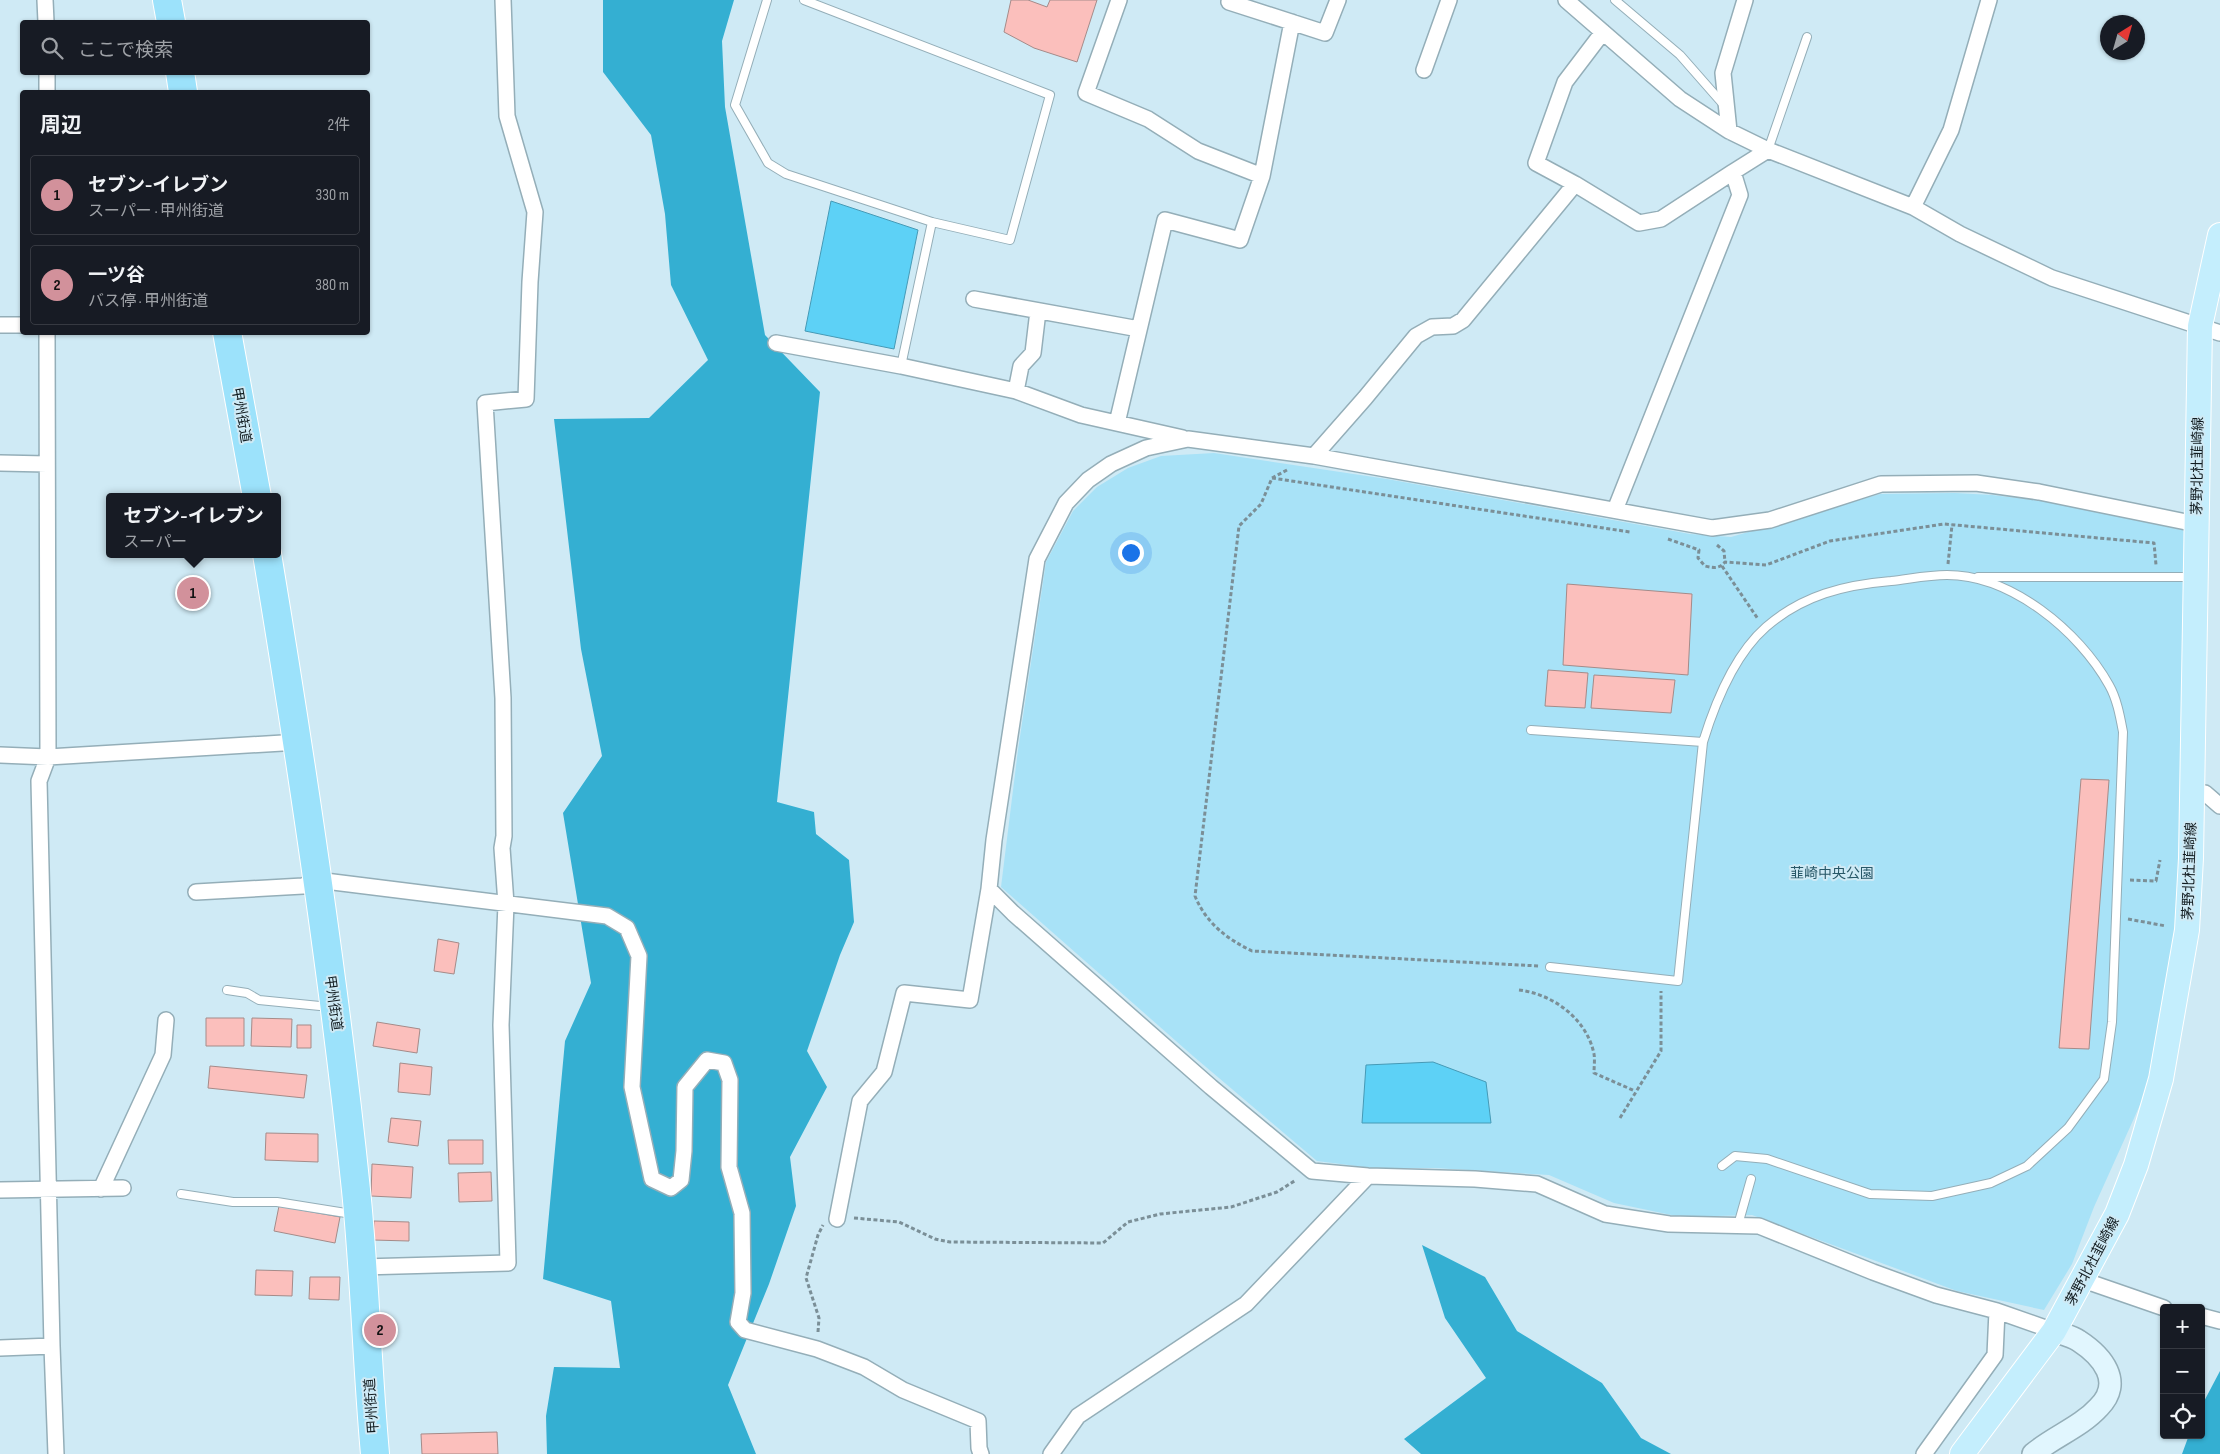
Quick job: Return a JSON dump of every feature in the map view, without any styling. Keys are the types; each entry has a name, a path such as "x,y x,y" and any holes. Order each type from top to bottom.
{"highway":[{"path":"180,75 183,90"},
{"name":"甲州街道","path":"228,335 256,493"},
{"name":"甲州街道","path":"268,558 298,742 335,1008 362,1267 375,1454"}],"main road":[{"name":"茅野北杜韮崎線","path":"1962,1454 2054,1331 2083,1280 2117,1214 2136,1165 2161,1079 2187,930 2192,793 2196,524 2210,329 2220,235"}],"street":[{"path":"45,0 46,20"},
{"path":"362,1267 508,1263 501,1025 506,904 502,848 504,836 503,698 484,403 526,398 535,212 507,116 503,0"},
{"path":"1118,0 1086,93 1148,119 1198,151 1262,176"},
{"path":"1228,1 1325,33 1338,0"},
{"path":"1424,70 1449,0"},
{"path":"1566,0 1680,99 1729,131 1768,150 1913,206 1960,234 2052,278 2210,329"},
{"path":"1729,131 1723,73 1746,0"},
{"path":"1913,206 1951,130 1988,0"},
{"path":"1117,423 1165,220 1240,240 1262,176 1292,22"},
{"path":"1603,32 1565,82 1536,163 1639,223 1661,218 1768,150"},
{"path":"47,75 47,90"},
{"path":"1615,510 1740,195 1733,172"},
{"path":"1314,456 1416,336 1432,327 1453,326 1463,320 1575,184"},
{"path":"974,299 1139,329"},
{"path":"1016,391 1021,366 1032,353 1038,311"},
{"path":"0,325 20,325"},
{"path":"47,335 48,756 39,782 56,1454"},
{"path":"776,343 901,366 1016,391 1081,415 1188,439 1314,456 1712,528 1770,520 1881,484 1976,483 2039,492 2196,524"},
{"path":"837,1219 860,1100 884,1072 904,994 970,1000 989,889 994,840 1037,559 1066,503 1088,480 1111,464 1146,448 1188,439"},
{"path":"0,463 47,464"},
{"path":"0,755 48,756 298,742"},
{"path":"2192,793 2205,793 2220,806"},
{"path":"196,892 303,886 317,880 607,916 626,928 640,956 632,1087 652,1179 671,1188 681,1180 684,1151 685,1087 707,1060 724,1063 730,1080 729,1167 742,1213 743,1293 738,1322 745,1330 817,1349 864,1367 903,1390 978,1421 981,1454"},
{"path":"989,889 1013,913 1211,1087 1312,1170 1368,1176 1475,1179 1537,1184 1605,1214 1669,1224 1759,1226 1936,1295 1997,1311 2078,1340 2098,1357 2109,1371 2110,1388 2101,1406 2083,1421 2046,1443 2033,1454"},
{"path":"984,915 1013,913"},
{"path":"101,1189 163,1055 166,1020"},
{"path":"1051,1454 1078,1416 1246,1304 1368,1176"},
{"path":"0,1190 123,1188"},
{"path":"2083,1280 2160,1307"},
{"path":"1924,1454 1995,1355 1997,1311"},
{"path":"2205,1317 2220,1320"},
{"path":"0,1348 52,1346"}],"lane":[{"path":"766,0 735,105 768,163 786,174 932,222 1010,240 1050,95 804,0"},
{"path":"1615,0 1680,56 1726,107"},
{"path":"1768,150 1807,37"},
{"path":"901,366 932,222"},
{"path":"1550,967 1678,981 1703,742 1714,705 1730,676 1764,628 1778,617 1827,592 1854,584 1947,575 1968,577 2196,577"},
{"path":"1722,1166 1735,1156 1767,1159 1870,1194 1932,1196 1991,1183 2027,1166 2068,1128 2104,1080 2112,1022 2119,880 2123,732 2119,710 2109,686 2089,655 2050,616 2007,588 1968,577"},
{"path":"1531,730 1703,742"},
{"path":"227,990 247,993 259,1000 335,1008"},
{"path":"1738,1226 1752,1179"},
{"path":"181,1194 233,1202 277,1202 357,1215"}],"path":[{"path":"1314,456 1272,478 1261,504 1239,526 1195,896 1201,912 1231,941 1252,951 1550,967"},
{"path":"1947,575 1952,525"},
{"path":"1710,543 1719,545 1724,550 1725,562"},
{"path":"1699,550 1703,546"},
{"path":"1722,566 1764,628"},
{"path":"2119,880 2156,880 2160,860"},
{"path":"2117,917 2187,930"},
{"path":"1620,1118 1661,1051 1660,978"},
{"path":"1519,990 1535,992 1573,1014 1586,1031 1594,1054 1594,1073 1635,1091"},
{"path":"817,1349 819,1318 806,1278 818,1235 824,1223 844,1217 899,1222 935,1239 950,1242 1103,1243 1128,1222 1160,1214 1232,1207 1277,1192 1312,1170"}],"green space":[{"name":"韮崎中央公園","path":"1214,453 1387,479 1690,534 1731,537 1880,494 1955,493 2042,501 2187,531 2182,918 2153,1076 2094,1207 2072,1264 2044,1310 1957,1291 1752,1215 1681,1217 1614,1203 1549,1175 1435,1168 1372,1168 1317,1161 1193,1056 1001,887 1018,750 1046,562 1073,511 1097,487 1128,468 1161,456"}],"shaded area":[{"path":"603,0 734,0 722,41 725,107 765,335 820,392 777,802 814,812 816,834 849,860 854,922 840,955 807,1051 827,1087 790,1157 796,1206 769,1284 728,1385 756,1454 547,1454 546,1416 554,1367 620,1368 611,1301 543,1279 565,1041 591,983 563,813 602,756 581,649 554,419 649,418 708,360 671,285 665,214 651,135 603,72"},
{"path":"831,201 918,230 894,349 805,331"},
{"path":"1433,1062 1486,1082 1491,1123 1362,1123 1366,1065"},
{"path":"1422,1245 1485,1277 1517,1331 1602,1383 1641,1438 1671,1454 1421,1454 1404,1439 1486,1378 1445,1318"},
{"path":"2220,1371 2220,1454 2182,1454 2188,1439 2205,1439 2205,1399"}],"building":[{"path":"1011,0 1028,0 1047,7 1050,0 1097,0 1077,62 1034,48 1004,32"},
{"path":"1567,584 1692,594 1688,675 1563,665"},
{"path":"1548,670 1588,673 1585,708 1545,706"},
{"path":"1594,675 1675,680 1671,713 1591,708"},
{"path":"2081,779 2109,780 2089,1049 2059,1048"},
{"path":"438,939 459,943 454,974 434,971"},
{"path":"206,1018 244,1018 244,1046 206,1046"},
{"path":"252,1018 292,1019 291,1047 251,1046"},
{"path":"377,1022 420,1029 417,1053 373,1046"},
{"path":"297,1025 311,1025 311,1048 297,1048"},
{"path":"400,1063 432,1067 430,1095 398,1092"},
{"path":"210,1066 307,1075 304,1098 208,1088"},
{"path":"391,1118 421,1121 418,1146 388,1142"},
{"path":"266,1133 318,1134 318,1162 265,1160"},
{"path":"448,1140 483,1140 483,1164 449,1164"},
{"path":"372,1164 413,1167 411,1198 371,1196"},
{"path":"491,1172 492,1201 459,1202 458,1173"},
{"path":"279,1206 340,1217 335,1243 274,1231"},
{"path":"374,1221 409,1222 409,1241 373,1240"},
{"path":"256,1270 293,1271 292,1296 255,1295"},
{"path":"310,1277 340,1277 339,1300 309,1299"},
{"path":"497,1432 498,1454 422,1454 421,1434"}],"place":[{"name":"セブン-イレブン","path":"193,593"},
{"name":"一ツ谷","path":"380,1330"}]}
